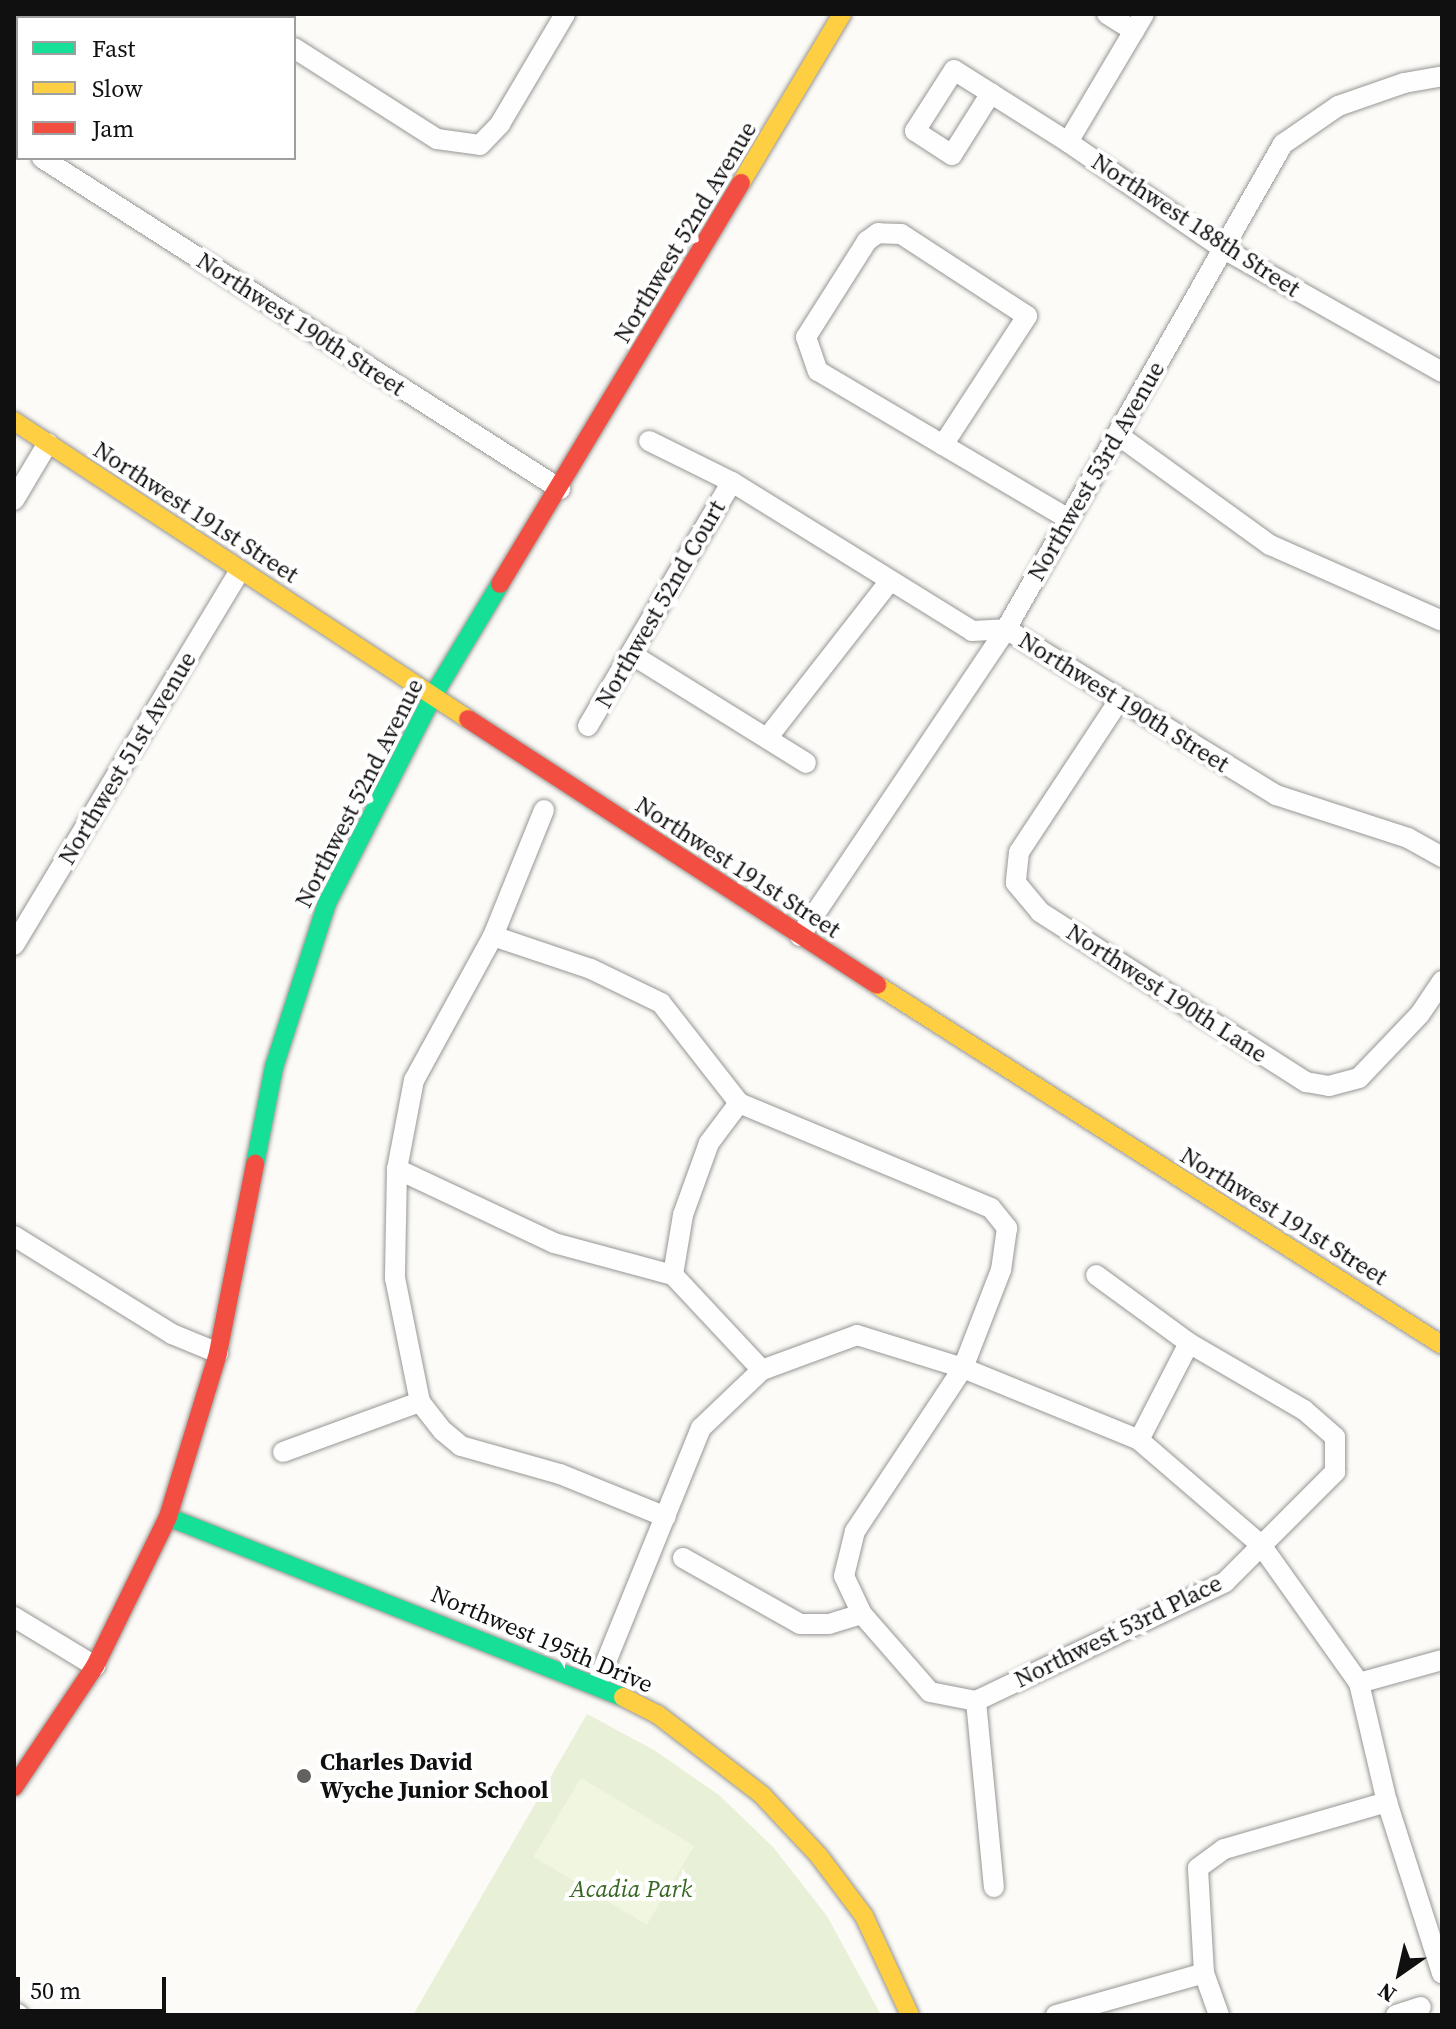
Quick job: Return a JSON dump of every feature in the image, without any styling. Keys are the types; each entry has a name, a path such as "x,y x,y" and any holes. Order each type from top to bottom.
{"street":[{"path":"296,49 437,139 459,145 480,145 500,124 565,14"},
{"name":"Northwest 52nd Avenue","path":"14,1787 95,1666 168,1517 218,1353 274,1067 327,903 434,694 560,489 842,14"},
{"path":"1068,142 1139,22 1107,14"},
{"name":"Northwest 188th Street","path":"991,93 952,155 915,131 954,70 991,93 1068,142 1222,248 1442,372"},
{"name":"Northwest 53rd Avenue","path":"800,936 1006,629 1283,144 1338,106 1404,83 1442,76"},
{"name":"Northwest 190th Street","path":"45,160 560,489"},
{"path":"943,445 1027,316 901,234 878,233 867,241 806,337 807,352 818,371 943,445 1067,518"},
{"name":"Northwest 191st Street","path":"14,421 800,936 1442,1345"},
{"path":"1118,435 1270,545 1442,621"},
{"name":"Northwest 190th Street","path":"649,441 732,482 972,631 1006,629 1276,795 1408,838 1442,857"},
{"path":"14,500 48,443"},
{"name":"Northwest 52nd Court","path":"588,726 732,482"},
{"name":"Northwest 51st Avenue","path":"14,945 240,571"},
{"path":"768,737 889,582"},
{"path":"631,654 806,763"},
{"name":"Northwest 190th Lane","path":"1120,699 1019,852 1016,883 1040,912 1306,1082 1329,1086 1359,1078 1420,1014 1442,981"},
{"path":"544,810 493,936 414,1080 397,1169 395,1278 420,1402 461,1446 560,1474 666,1517"},
{"path":"493,936 591,969 661,1003 739,1103 991,1208 1007,1228 1001,1270 963,1368 855,1531 844,1576 862,1614 930,1692 976,1701 994,1887"},
{"path":"673,1275 683,1215 709,1143 739,1103"},
{"path":"397,1169 554,1243 673,1275 762,1370"},
{"path":"14,1236 172,1334 218,1353"},
{"name":"Northwest 53rd Place","path":"976,1701 1225,1582 1335,1472 1335,1437 1304,1410 1189,1343 1096,1275"},
{"path":"597,1684 701,1428 762,1370 857,1335 963,1368 1139,1440 1261,1545 1359,1683 1387,1802 1442,1970"},
{"path":"1139,1440 1189,1343"},
{"path":"283,1452 420,1402"},
{"name":"Northwest 195th Drive","path":"168,1517 597,1684 657,1714 762,1795 819,1856 864,1916 910,2015"},
{"path":"683,1558 800,1624 829,1624 862,1614"},
{"path":"14,1617 95,1666"},
{"path":"1359,1683 1442,1660"},
{"path":"1219,2015 1204,1973 1198,1868 1224,1849 1387,1802"},
{"path":"1056,2015 1204,1973"},
{"path":"1396,2015 1421,2007"},
{"path":"14,2012 19,2015"}],"green space":[{"name":"Acadia Park","path":"587,1714 654,1750 719,1795 773,1847 827,1916 881,2015 413,2015"},
{"path":"581,1778 694,1846 647,1925 534,1857"}],"traffic: fast":[{"path":"255,1164 274,1067 327,903 434,694 500,584"},
{"path":"168,1517 623,1697"}],"traffic: slow":[{"path":"741,183 842,14"},
{"path":"14,421 468,719"},
{"path":"877,985 1442,1345"},
{"path":"623,1697 657,1714 762,1795 819,1856 864,1916 910,2015"}],"traffic: jam":[{"path":"500,584 741,183"},
{"path":"468,719 877,985"},
{"path":"14,1787 95,1666 168,1517 218,1353 255,1164"}],"place":[{"name":"Charles David Wyche Junior School","path":"304,1776"}]}
